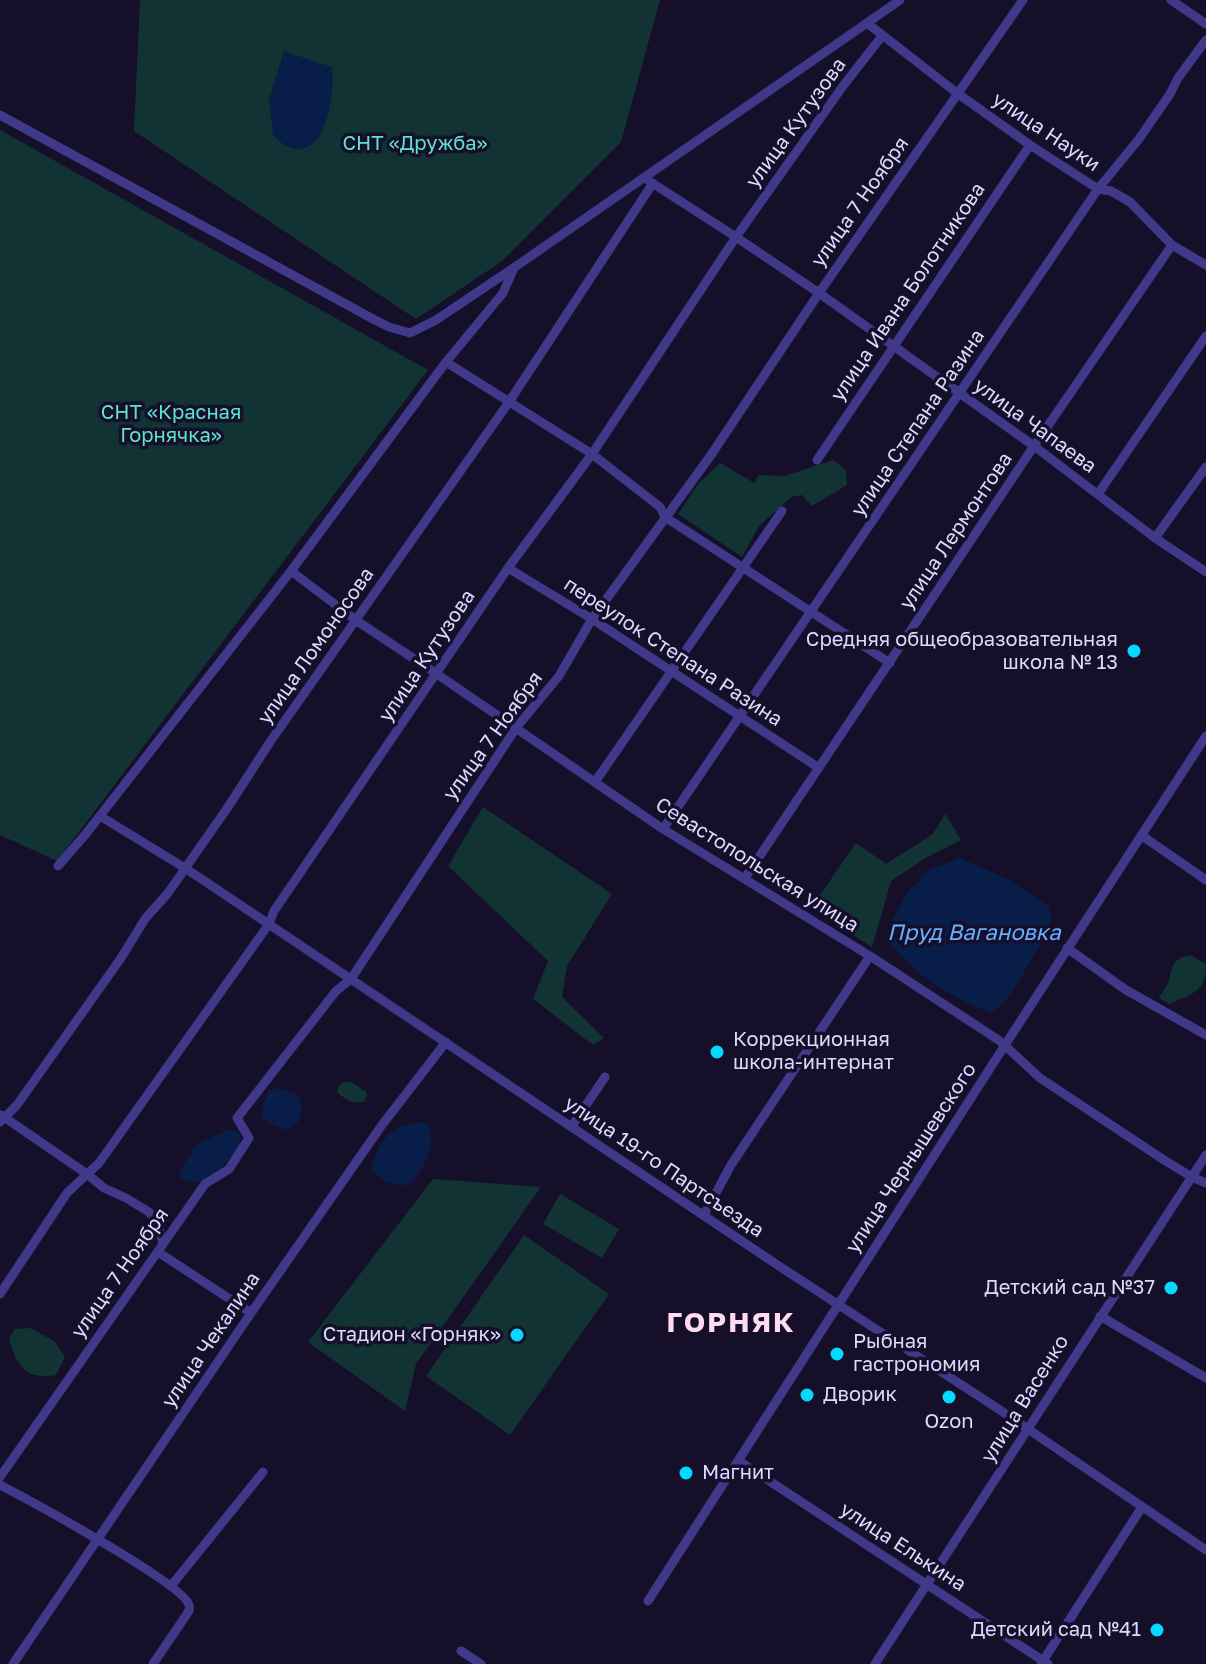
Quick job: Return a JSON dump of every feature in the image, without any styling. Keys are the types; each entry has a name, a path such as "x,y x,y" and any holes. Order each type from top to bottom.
{"street":[{"path":"0,115 373,319 410,333 436,320 515,267 900,0"},
{"name":"улица 7 Ноября","path":"0,1477 205,1184 229,1169 249,1138 237,1118 336,991 351,979 516,728 559,676 592,619 711,455 819,293 1023,0"},
{"path":"1171,0 1206,24"},
{"name":"улица Науки","path":"867,23 1030,145 1098,189 1111,191 1130,202 1172,245 1206,265"},
{"name":"улица Кутузова","path":"0,1294 67,1193 99,1163 269,924 274,911 508,568 592,454 736,237 882,36"},
{"name":"улица Степана Разина","path":"663,829 1098,189 1139,139 1206,40"},
{"name":"улица Ивана Болотникова","path":"817,460 1030,145"},
{"name":"улица Чапаева","path":"643,178 819,293 1206,572"},
{"name":"улица Ломоносова","path":"2,1118 17,1105 145,919 168,893 228,807 270,742 509,402 653,183"},
{"name":"улица Лермонтова","path":"745,878 1172,245"},
{"path":"58,866 291,571 446,362 503,293 515,267"},
{"path":"1098,494 1206,336"},
{"path":"446,362 592,454 660,507 665,517 890,663"},
{"path":"1155,538 1206,467"},
{"path":"595,782 782,511"},
{"name":"переулок Степана Разина","path":"508,568 592,619 819,768"},
{"name":"Севастопольская улица","path":"291,571 357,621 663,829 870,956 1005,1045 1040,1078 1192,1177 1206,1183"},
{"name":"улица Чернышевского","path":"648,1601 1067,948 1204,742"},
{"name":"улица 19-го Партсъезда","path":"100,816 185,868 1206,1550"},
{"path":"1141,835 1206,880"},
{"path":"1067,948 1126,990 1206,1035"},
{"path":"704,1215 731,1165 870,956"},
{"name":"улица Чекалина","path":"13,1664 251,1313 382,1125 446,1042"},
{"path":"572,1126 605,1077"},
{"path":"2,1118 104,1188 149,1212 157,1222 160,1248 251,1313"},
{"name":"улица Васенко","path":"875,1664 1206,1155"},
{"path":"1100,1316 1206,1378"},
{"name":"улица Елькина","path":"739,1461 1044,1663"},
{"path":"171,1586 263,1472"},
{"path":"0,1485 97,1538 171,1586 188,1601 189,1611 153,1664"},
{"path":"1044,1663 1142,1507"},
{"path":"461,1651 481,1664"}],"green space":[{"name":"СНТ «Дружба»","path":"140,0 660,0 621,142 502,261 416,319 134,131"},
{"name":"СНТ «Красная Горнячка»","path":"0,130 428,370 57,861 0,835"},
{"path":"833,460 846,470 847,485 812,506 802,495 791,497 759,526 742,557 678,514 698,484 720,463 754,483 759,475 785,476"},
{"path":"483,807 612,894 567,966 562,997 604,1038 593,1045 533,999 548,961 448,866"},
{"path":"945,814 961,840 927,857 891,881 872,947 811,908 856,843 886,864 933,834"},
{"path":"1190,955 1206,964 1203,981 1196,991 1169,1004 1159,998 1174,963"},
{"path":"344,1082 351,1082 366,1092 364,1102 349,1100 337,1092"},
{"path":"433,1179 541,1187 416,1364 405,1411 308,1342"},
{"path":"560,1194 619,1229 602,1258 543,1224"},
{"name":"Стадион «Горняк»","path":"524,1235 609,1294 510,1435 426,1376"},
{"path":"30,1328 54,1341 65,1357 56,1375 29,1373 15,1356 9,1338 15,1329"}],"water":[{"path":"284,51 332,67 332,92 326,122 312,145 301,149 286,146 273,135 269,100"},
{"name":"Пруд Вагановка","path":"960,858 1010,880 1048,906 1052,918 1010,996 992,1013 936,985 890,943 893,919 907,893 929,870"},
{"path":"277,1088 298,1095 300,1100 299,1120 286,1130 261,1117 269,1091"},
{"path":"413,1123 428,1123 431,1141 426,1160 409,1185 388,1182 371,1169 377,1152 390,1133"},
{"path":"230,1129 240,1134 237,1150 227,1163 200,1183 179,1176 197,1144"}],"place":[{"name":"Средняя общеобразовательная школа № 13","path":"1134,651"},
{"name":"Коррекционная школа-интернат","path":"717,1052"},
{"name":"Детский сад №37","path":"1171,1288"},
{"name":"Стадион «Горняк»","path":"517,1335"},
{"name":"Рыбная гастрономия","path":"837,1354"},
{"name":"Дворик","path":"807,1395"},
{"name":"Ozon","path":"949,1397"},
{"name":"Магнит","path":"686,1473"},
{"name":"Детский сад №41","path":"1157,1630"}],"district":[{"name":"ГОРНЯК","path":"731,1323"}]}
